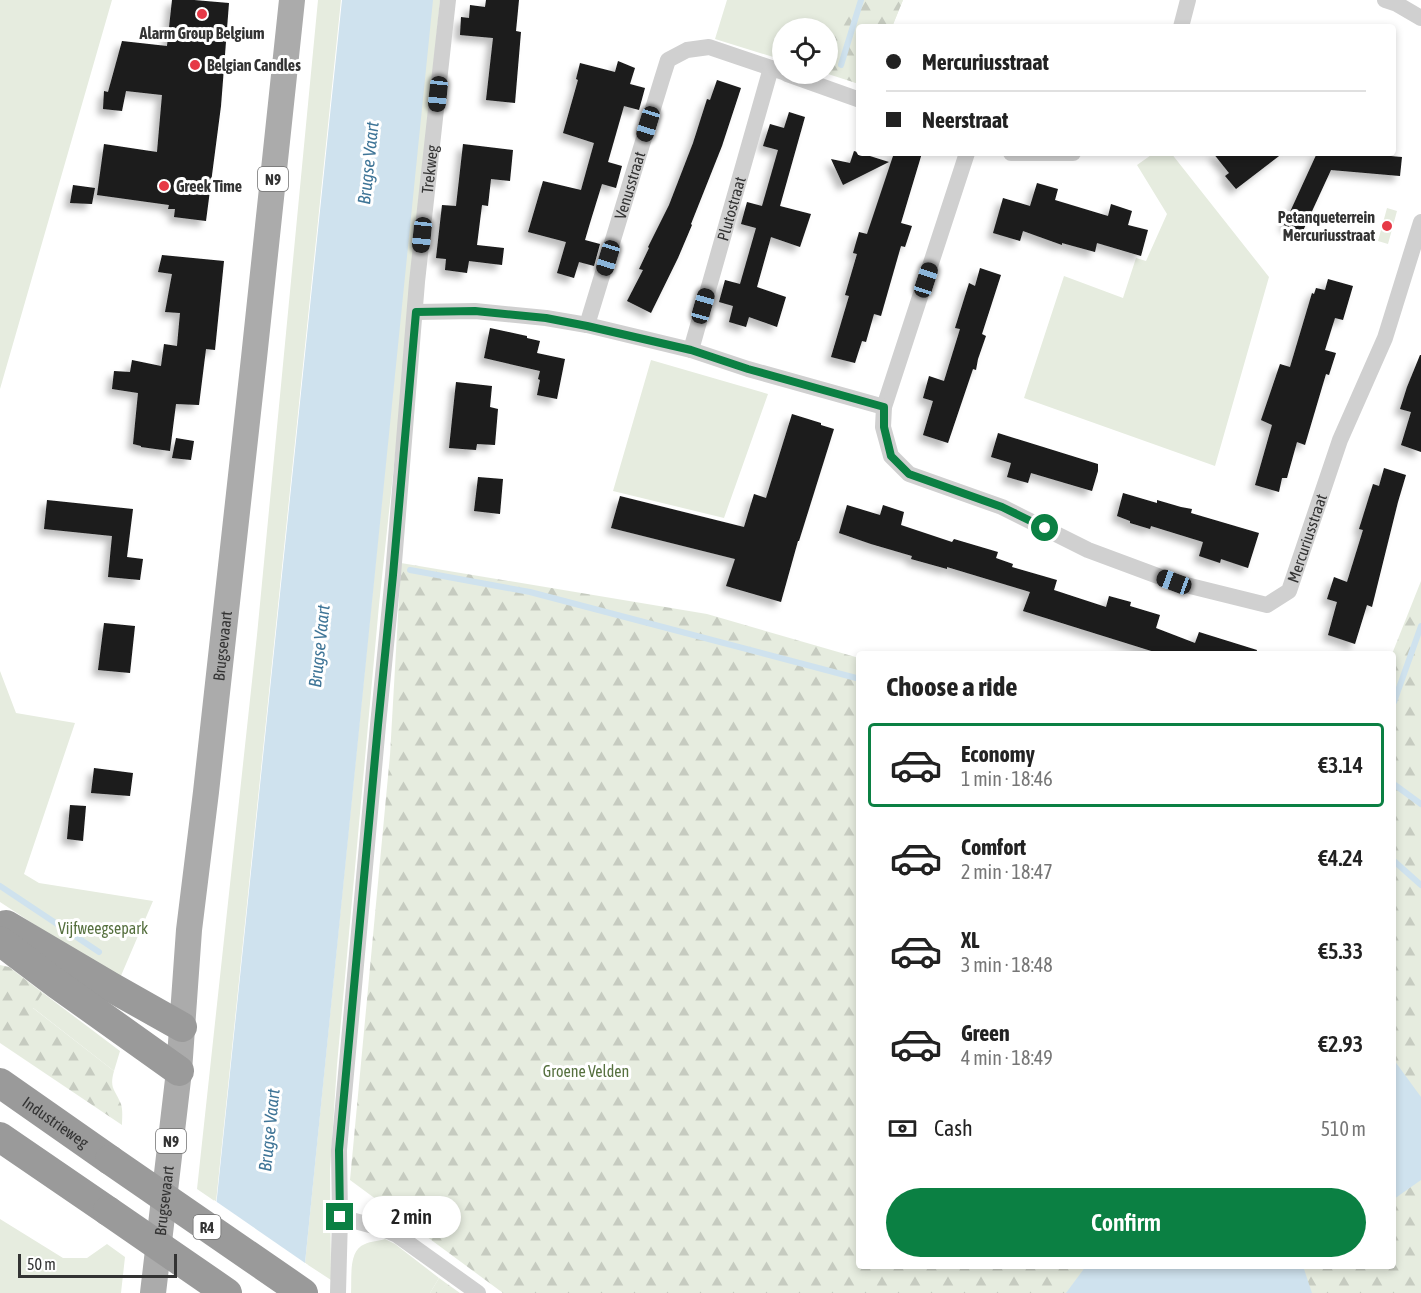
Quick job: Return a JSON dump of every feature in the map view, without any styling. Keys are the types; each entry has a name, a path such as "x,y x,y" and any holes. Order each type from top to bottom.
{"highway":[{"path":"0,921 182,1027"},
{"path":"0,941 179,1071"},
{"name":"Industrieweg","path":"0,1083 303,1293"},
{"path":"0,1137 227,1293"}],"main road":[{"name":"Brugsevaart","path":"153,1293 179,1071 189,930 208,780 292,0"}],"street":[{"name":"Trekweg","path":"338,1293 339,1150 417,282 448,0"},
{"path":"1182,24 1188,0"},
{"path":"1385,0 1397,3 1421,18"},
{"name":"Venusstraat","path":"587,326 668,60 687,50 710,47 772,68"},
{"name":"Plutostraat","path":"691,350 776,84"},
{"name":"Venusstraat","path":"816,84 856,99"},
{"name":"Mercuriusstraat","path":"966,156 884,407 884,427 891,456 909,474 1002,507 1088,550 1174,582 1267,605 1289,591 1340,440 1385,338 1421,222"},
{"path":"416,312 475,311 546,318 587,326 691,350 748,369 884,407"},
{"path":"340,1217 381,1228 397,1235 478,1293"}],"green space":[{"path":"0,0 112,0 0,389"},
{"path":"318,0 341,0 216,1202 197,1189 257,635"},
{"path":"432,0 440,0 379,605 337,1065 330,1171 331,1280 305,1263"},
{"path":"727,0 903,0 893,24 856,24 856,83 838,77 838,18 772,18 772,57 715,39"},
{"path":"844,0 903,0 893,24 856,24 856,83 838,77 838,18"},
{"path":"1150,156 1173,156 1269,277 1215,466 1024,398 1064,276 1123,298 1136,258 1146,261 1167,214 1137,165"},
{"name":"Petanqueterrein Mercuriusstraat","path":"1387,208 1397,211 1388,244 1378,241"},
{"path":"651,360 768,394 724,518 613,491"},
{"name":"Groene Velden","path":"401,563 707,614 856,657 856,1269 1396,1269 1396,651 1393,651 1421,581 1421,1293 503,1293 350,1180 390,755"},
{"name":"Vijfweegsepark","path":"0,671 16,713 75,723 24,874 39,883 153,901 120,978 0,902"},
{"path":"0,965 9,967 43,993 33,1008 114,1071 112,1085 122,1106 122,1125 0,1043"},
{"path":"43,993 120,1051 114,1071 32,1007"},
{"path":"0,1219 63,1258 87,1258 107,1244 125,1257 121,1293 0,1293"},
{"path":"385,1239 395,1244 439,1278 430,1293 351,1293 352,1265 356,1252 365,1244"},
{"path":"439,1278 460,1293 430,1293"}],"water":[{"name":"Brugse Vaart","path":"342,0 433,0 302,1293 207,1293"},
{"path":"1396,1063 1421,1097 1421,1180 1396,1198"},
{"path":"1084,1269 1304,1269 1312,1293 1066,1293"}],"pier":[{"path":"214,1200 308,1265 305,1293 204,1293"}],"building":[{"path":"172,0 229,3 221,106 206,221 174,217 175,209 168,209 169,205 97,195 104,144 157,152 162,95 126,91 122,111 103,109 104,91 108,92 122,41 167,46"},
{"path":"486,0 519,0 516,31 521,32 515,103 486,100 493,38 460,35 461,17 469,18 470,5 485,7"},
{"path":"618,61 635,68 630,84 645,88 639,110 624,106 608,162 622,166 616,188 602,184 585,240 600,244 594,266 579,262 574,278 557,273 566,242 528,232 543,181 581,190 594,143 563,133 578,80 576,79 580,63 615,72"},
{"path":"717,80 741,88 692,225 651,313 627,301 643,270 639,269 669,205 707,99 710,100"},
{"path":"789,112 805,117 780,206 811,214 800,247 771,237 757,287 786,297 777,327 749,317 746,327 729,322 733,306 719,302 725,280 740,284 756,228 741,224 747,202 762,206 778,150 763,146 770,124 784,128"},
{"path":"463,144 513,150 510,181 491,179 488,206 482,205 477,245 504,248 502,265 469,261 467,273 445,270 446,259 436,258 442,205 456,206"},
{"path":"854,151 856,156 870,156 889,162 843,185 831,159 850,163"},
{"path":"893,156 921,156 901,223 912,226 905,247 901,246 881,316 874,314 866,342 862,341 855,363 831,357 849,296 845,295 857,254 853,253 859,232 867,234"},
{"path":"1215,156 1279,156 1236,189 1225,176 1229,173"},
{"path":"1316,156 1402,157 1400,176 1331,170 1302,233 1284,225"},
{"path":"1037,183 1058,189 1055,200 1108,216 1111,204 1132,211 1128,225 1148,230 1141,256 1097,243 1095,252 1062,243 1062,245 1023,231 1020,241 993,233 1003,198 1030,206"},
{"path":"73,185 95,188 92,204 70,203"},
{"path":"162,255 224,261 215,350 206,349 199,405 176,404 170,451 133,444 138,393 112,389 114,371 130,372 132,360 161,366 164,344 177,346 180,313 165,312 172,274 158,272"},
{"path":"980,268 1001,275 982,334 986,336 976,370 973,369 948,443 923,435 933,401 923,398 929,376 944,381 960,329 955,328 969,283 975,286"},
{"path":"1328,279 1353,286 1343,320 1335,318 1325,350 1336,353 1329,375 1326,374 1305,445 1297,442 1287,478 1282,478 1279,492 1255,485 1272,425 1261,420 1280,364 1290,367 1312,293 1314,294 1316,288 1325,290"},
{"path":"490,328 540,341 537,353 565,359 557,399 537,395 540,371 484,358"},
{"path":"1420,355 1421,452 1401,445 1411,412 1400,409"},
{"path":"456,382 492,386 490,407 498,409 495,445 477,444 476,450 449,448"},
{"path":"792,414 834,429 781,602 726,586 735,559 611,528 620,496 744,527 754,494 766,498"},
{"path":"998,433 1098,464 1092,491 1031,473 1028,483 1007,477 1011,463 991,457"},
{"path":"176,438 194,441 191,460 172,458"},
{"path":"1384,468 1406,475 1372,607 1367,605 1355,644 1328,635 1337,602 1327,599 1334,577 1347,582 1363,530 1359,529 1373,484 1379,486"},
{"path":"478,477 503,479 500,514 474,511"},
{"path":"1123,493 1157,503 1157,500 1192,509 1191,513 1259,533 1248,568 1221,559 1220,563 1199,556 1203,542 1151,526 1150,529 1130,523 1117,516"},
{"path":"47,500 133,509 127,557 143,559 140,580 108,577 112,536 44,529"},
{"path":"847,505 880,515 883,505 904,512 901,525 952,542 954,539 998,552 996,558 1013,564 1012,567 1057,580 1054,590 1106,607 1109,596 1131,602 1130,606 1160,615 1156,628 1195,643 1199,632 1257,651 1151,651 1023,611 1030,592 947,567 947,569 911,559 912,556 839,533"},
{"path":"104,623 135,626 130,673 98,670"},
{"path":"94,768 133,773 130,796 91,793"},
{"path":"70,805 86,806 83,841 67,839"}],"waterway":[{"path":"841,65 861,0"},
{"path":"410,570 530,592 856,678"},
{"path":"1396,696 1421,626"},
{"path":"1396,786 1421,804"},
{"path":"1396,863 1421,885"},
{"path":"0,886 99,952"}],"place":[{"name":"Alarm Group Belgium","path":"202,14"},
{"name":"Belgian Candles","path":"195,65"},
{"name":"Greek Time","path":"164,186"},
{"name":"Petanqueterrein Mercuriusstraat","path":"1387,226"}],"route":[{"path":"340,1217 339,1150 416,312 475,311 546,318 587,326 691,350 748,369 884,407 884,427 891,456 909,474 1002,507 1045,528"}]}
